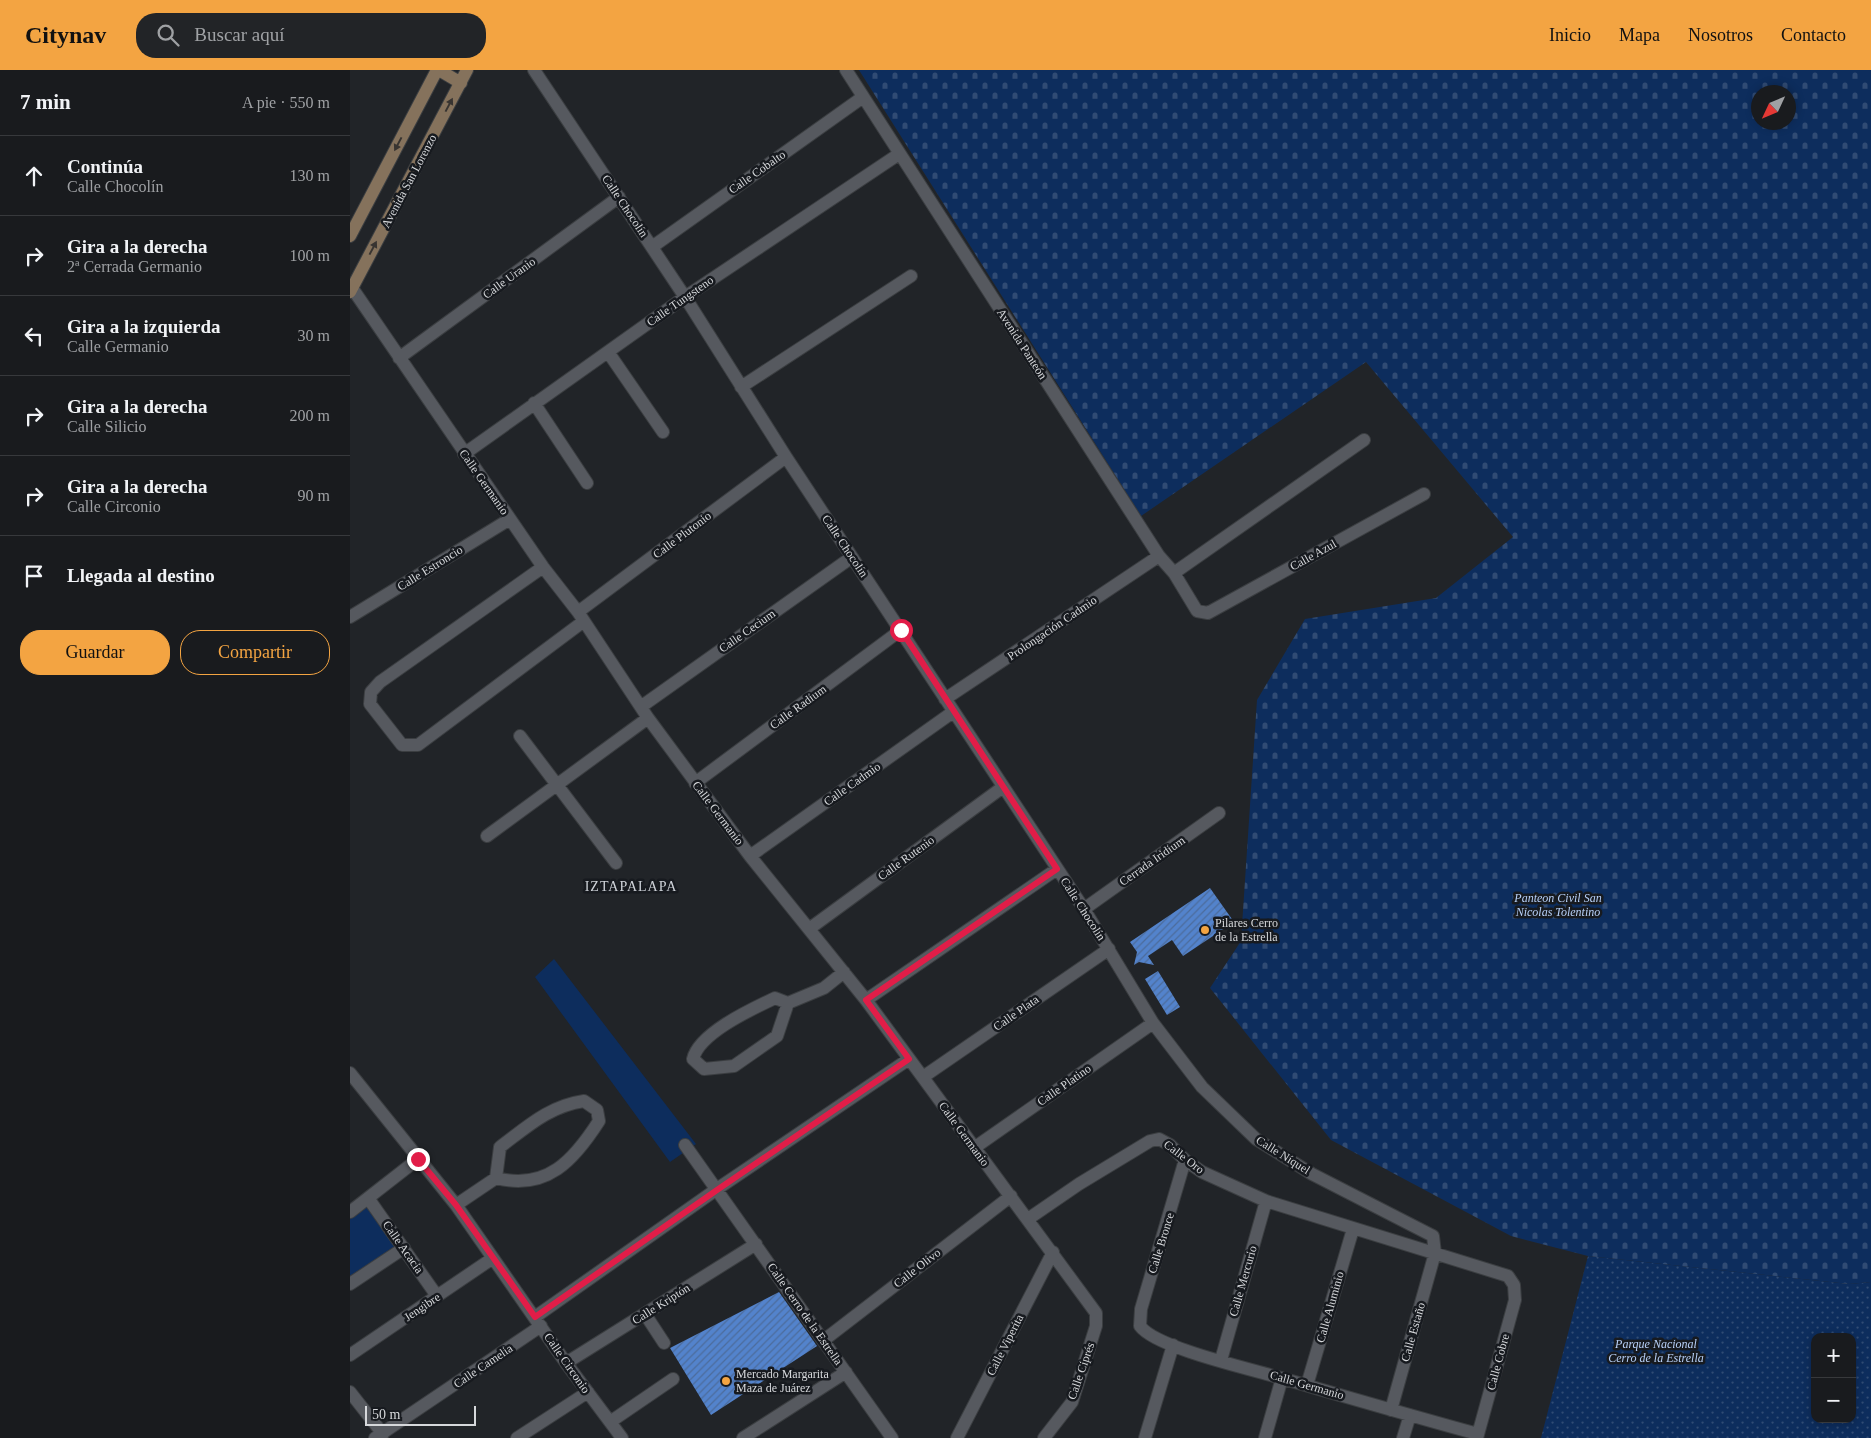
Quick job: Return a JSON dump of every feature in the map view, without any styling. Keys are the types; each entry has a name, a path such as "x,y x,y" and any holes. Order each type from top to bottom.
{"main road":[{"path":"350,236 438,70 460,82"},
{"name":"Avenida San Lorenzo","path":"351,289 467,70"}],"street":[{"name":"Calle Chocolín","path":"534,70 685,297 786,457 1084,909 1153,1023"},
{"name":"Avenida Panteón","path":"846,70 1159,556 1174,573 1197,611 1202,614"},
{"name":"Calle Cobalto","path":"652,247 863,98"},
{"name":"Calle Tungsteno","path":"464,454 685,297 899,154"},
{"name":"Calle Uranio","path":"399,358 619,197"},
{"path":"741,387 911,276"},
{"name":"Calle Germanio","path":"351,289 543,567 581,617 642,706 648,718 750,856 866,1000 1053,1252 1096,1313 1096,1326"},
{"path":"608,352 663,432"},
{"path":"534,403 587,483"},
{"path":"1174,573 1364,440"},
{"name":"Calle Plutonio","path":"543,567 380,682 371,692 370,704 402,745 418,744 786,457"},
{"name":"Calle Azul","path":"1202,614 1208,613 1424,494"},
{"name":"Calle Estroncio","path":"350,617 510,519"},
{"name":"Prolongación Cadmio","path":"945,699 1159,556"},
{"name":"Calle Cecium","path":"642,706 852,557"},
{"name":"Calle Radium","path":"695,783 901,630"},
{"name":"Calle Cadmio","path":"750,856 953,712"},
{"path":"487,836 648,718"},
{"path":"520,736 616,863"},
{"name":"Calle Rutenio","path":"809,928 1003,786"},
{"name":"Cerrada Iridium","path":"1084,909 1219,813"},
{"path":"866,1000 1057,869"},
{"name":"Calle Plata","path":"923,1078 1109,949"},
{"path":"788,1003 776,1036 734,1066 704,1070 693,1059 696,1049 734,1017 775,998 788,1003 824,988 844,972"},
{"name":"Calle Platino","path":"974,1148 1153,1023"},
{"name":"Calle Níquel","path":"1153,1023 1202,1087 1256,1139 1312,1174 1433,1236 1435,1253"},
{"name":"Calle Camelia","path":"379,1436 717,1190 909,1059"},
{"name":"Calle Circonio","path":"350,1073 456,1205 566,1363 622,1438"},
{"path":"456,1205 496,1178 512,1182 540,1178 565,1165 583,1146 599,1121 596,1110 584,1101 564,1104 538,1119 500,1147 496,1178"},
{"name":"Calle Oro","path":"1028,1219 1150,1141 1159,1139 1170,1145 1185,1160 1202,1172 1266,1201 1353,1229"},
{"name":"Calle Cerro de la Estrella","path":"685,1145 892,1438"},
{"path":"350,1212 418,1159"},
{"name":"Calle Bronce","path":"1140,1326 1141,1309 1185,1160"},
{"name":"Calle Olivo","path":"824,1340 1010,1196"},
{"name":"Calle Acacia","path":"368,1198 437,1296"},
{"name":"Calle Mercurio","path":"1221,1360 1266,1201"},
{"path":"1353,1229 1435,1253"},
{"name":"Calle Aluminio","path":"1307,1385 1353,1229"},
{"name":"Calle Kriptón","path":"566,1363 756,1244"},
{"path":"350,1284 404,1248"},
{"name":"Calle Viperita","path":"957,1438 1053,1252"},
{"name":"Calle Cobre","path":"1435,1253 1497,1271 1508,1276 1514,1285 1515,1300 1478,1436"},
{"name":"Calle Estaño","path":"1391,1410 1435,1253"},
{"name":"Jengibre","path":"350,1355 493,1258"},
{"path":"645,1314 664,1343"},
{"name":"Calle Ciprés","path":"1044,1438 1072,1402 1096,1326"},
{"name":"Calle Germanio","path":"1140,1326 1149,1335 1173,1345 1478,1436"},
{"path":"1145,1438 1173,1345"},
{"path":"743,1438 846,1372"},
{"path":"1268,1437 1282,1378"},
{"path":"610,1422 673,1379"},
{"path":"350,1392 379,1436"},
{"path":"517,1438 588,1392"},
{"path":"1403,1438 1410,1415"}],"green space":[{"name":"Panteon Civil San Nicolas Tolentino","path":"859,70 1871,70 1871,1282 1849,1284 1588,1256 1511,1236 1331,1140 1210,988 1241,941 1257,700 1305,619 1436,598 1513,537 1366,362 1141,516"},
{"path":"554,959 696,1144 670,1162 535,977"},
{"path":"368,1198 404,1248 350,1284 350,1212"},
{"name":"Parque Nacional Cerro de la Estrella","path":"1588,1256 1849,1284 1871,1282 1871,1438 1541,1438"}],"building":[{"path":"1210,888 1234,922 1183,956 1172,940 1148,956 1154,965 1139,962 1134,965 1137,952 1130,942"},
{"path":"1158,971 1180,1007 1167,1015 1145,979"},
{"name":"Mercado Margarita Maza de Juárez","path":"779,1292 817,1346 711,1415 670,1348"}],"place":[{"name":"Pilares Cerro de la Estrella","path":"1205,930"},
{"name":"Mercado Margarita Maza de Juárez","path":"726,1381"}],"district":[{"name":"IZTAPALAPA","path":"631,886"}],"route":[{"path":"418,1159 456,1205 535,1317 909,1059 866,1000 1057,869 901,630"}]}
